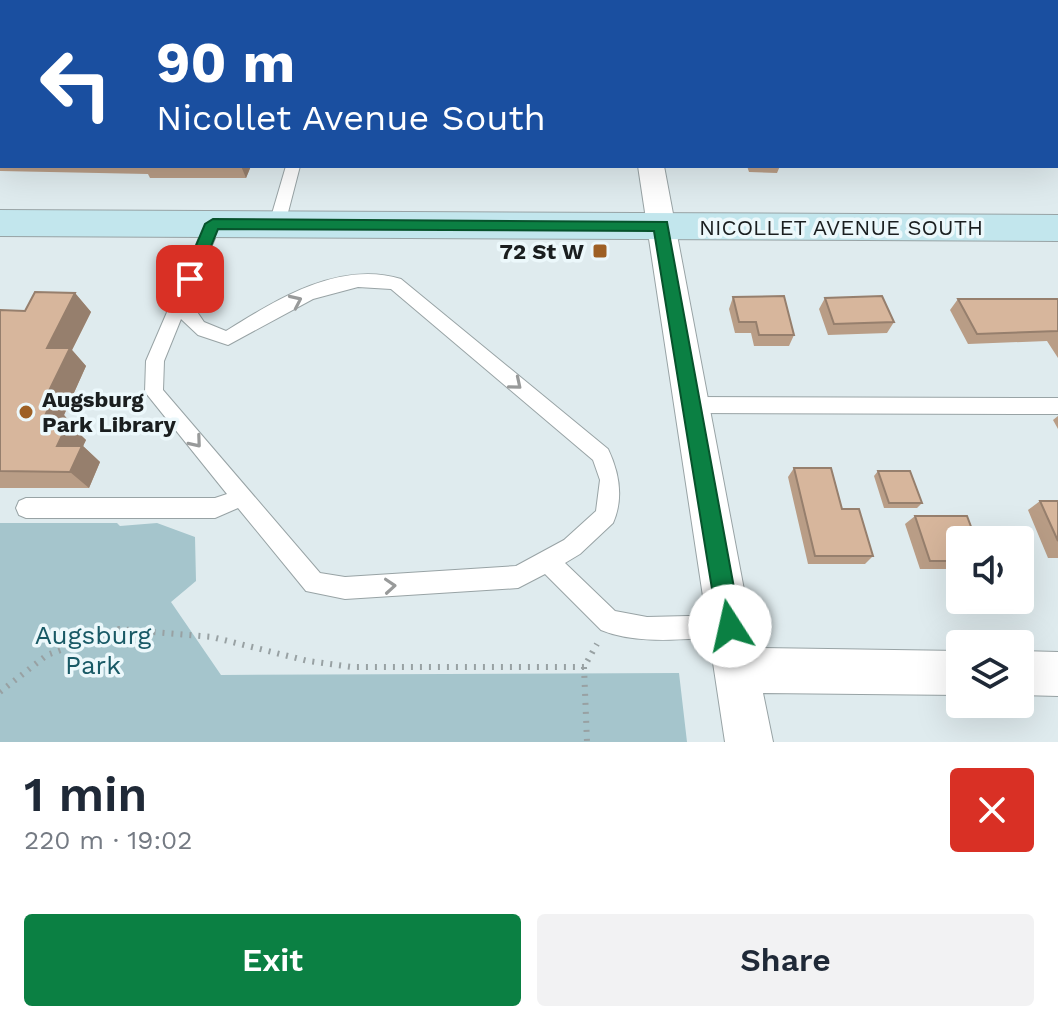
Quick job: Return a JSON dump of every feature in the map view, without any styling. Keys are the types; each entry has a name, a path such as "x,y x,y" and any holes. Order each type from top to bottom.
{"main road":[{"name":"NICOLLET AVENUE SOUTH","path":"0,223 1058,228"}],"street":[{"path":"651,168 749,742"},
{"path":"737,670 946,673"},
{"path":"1034,673 1058,674"}],"lane":[{"path":"277,224 292,168"},
{"path":"181,301 187,319 206,332 228,338 270,313 328,286 357,281 395,283 601,455 610,480 606,516 572,547 518,577 345,588 314,583 154,392 155,361 213,224"},
{"path":"692,405 1058,406"},
{"path":"26,508 215,508 242,497"},
{"path":"548,561 609,622 647,628 730,626"}],"path":[{"path":"587,742 584,667 609,622"},
{"path":"0,692 47,655 119,629 212,637 308,661 352,667 584,667"}],"green space":[{"name":"Augsburg Park","path":"0,523 117,523 120,526 157,523 195,537 196,581 171,602 221,675 679,673 687,742 0,742"}],"building":[{"name":"Augsburg Park Library","path":"35,292 75,293 47,348 70,348 43,403 51,403 42,422 68,423 57,446 82,446 70,472 0,471 0,310 25,311"},
{"path":"784,296 794,335 759,335 756,322 739,322 733,297"},
{"path":"882,296 894,322 834,324 825,298"},
{"path":"958,299 1058,299 1058,331 977,334"},
{"path":"794,468 831,468 842,509 859,509 873,556 815,556"},
{"path":"878,471 910,471 922,503 889,503"},
{"path":"1040,501 1058,501 1058,541"},
{"path":"915,516 967,516 971,526 946,526 946,561 930,561"}],"place":[{"name":"72 St W","path":"600,251"},
{"name":"Augsburg Park Library","path":"26,412"}],"route":[{"path":"190,279 213,224 661,226 730,626"}]}
